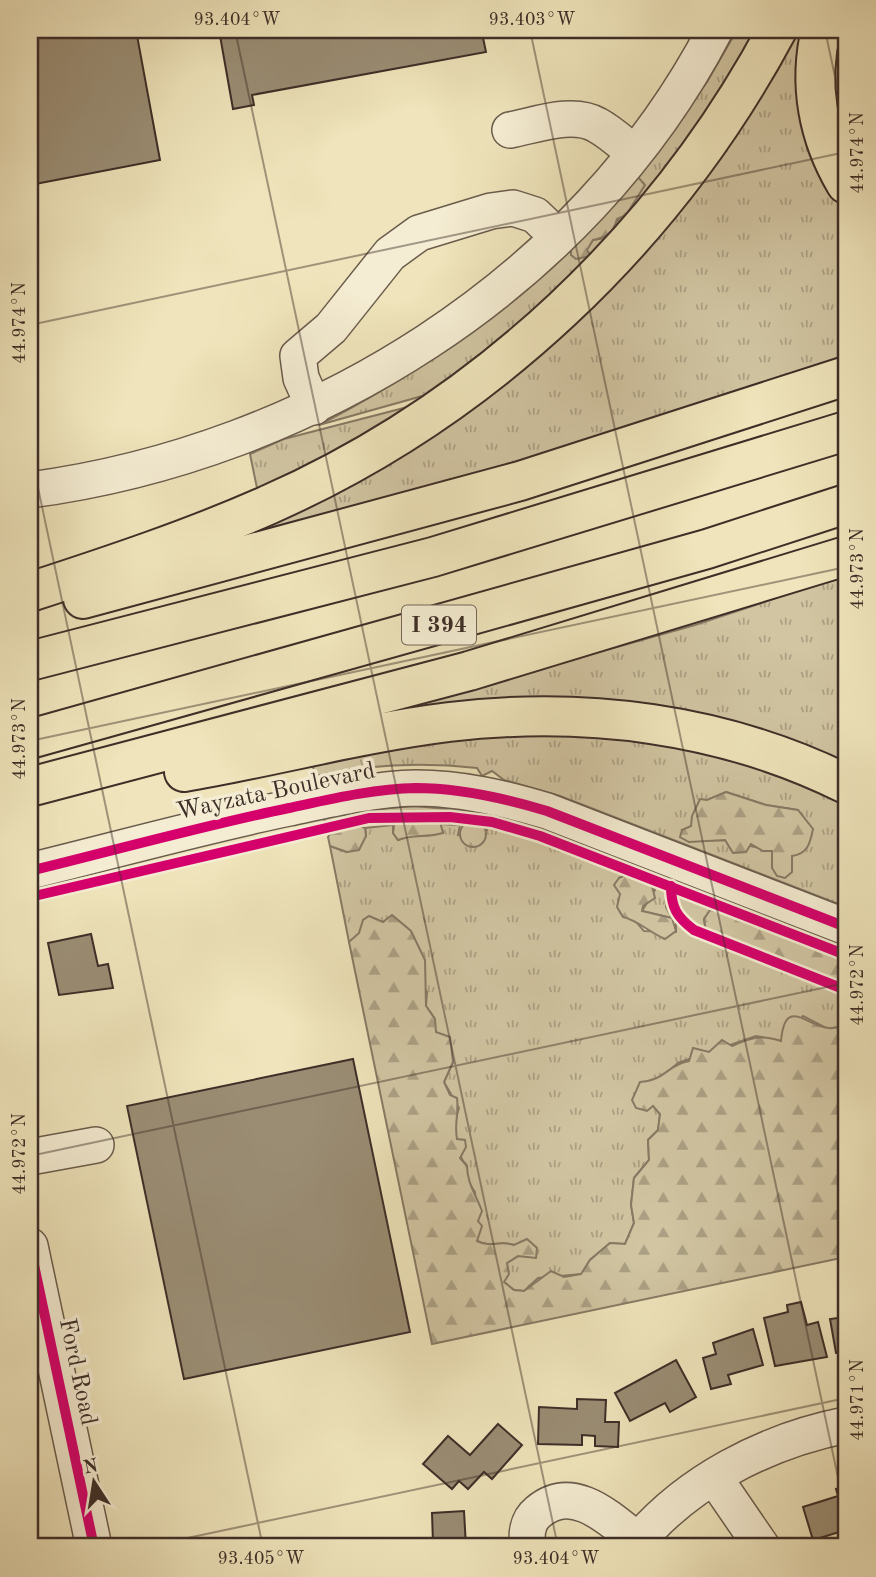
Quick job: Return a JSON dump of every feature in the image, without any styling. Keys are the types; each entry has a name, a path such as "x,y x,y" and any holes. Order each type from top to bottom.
{"highway":[{"path":"30,592 180,540 292,494 413,426 494,369 575,299 653,214 740,95 777,30"},
{"path":"821,30 814,67 817,110 830,152 846,184"},
{"path":"30,612 301,542 520,481 846,376"},
{"path":"30,662 433,557 846,432"},
{"name":"I 394","path":"30,739 707,549 846,504"},
{"path":"30,787 469,671 846,556"},
{"path":"30,797 447,723 560,716 618,719 692,731 769,751 846,783"}],"street":[{"path":"30,490 119,475 221,445 314,407 390,366 444,331 510,280 557,236 633,152 710,39"},
{"path":"510,130 569,119 586,120 633,152"},
{"path":"314,407 301,379 298,356 331,328 402,244 419,233 491,211 513,208 535,215 557,236"},
{"name":"Wayzata Boulevard","path":"30,871 265,813 355,794 407,789 454,790 547,811 846,927"},
{"path":"30,1157 96,1145"},
{"name":"Ford Road","path":"30,1246 94,1547"},
{"path":"528,1547 527,1529 534,1515 559,1500 579,1502 598,1510 636,1544 663,1515 715,1477 770,1447 846,1425"},
{"path":"715,1477 762,1547"}],"green space":[{"path":"737,30 762,30 717,106 586,267 440,391 319,425 386,388 451,346 512,299 571,248 571,255 591,256 586,250 593,240 605,238 644,185 637,176 707,82"},
{"path":"790,30 809,30 838,200 846,210 846,358 621,432 266,533 262,517 488,386"},
{"path":"832,30 846,30 846,162 826,60"},
{"path":"637,176 645,185 626,215 617,219 609,234 593,240 587,250 591,256 576,259 571,255 571,248"},
{"path":"423,403 258,493 250,454 284,439"},
{"path":"846,575 846,732 840,742 846,746 846,772 806,755 403,719 401,708 695,625"},
{"path":"627,729 846,794 846,907 560,796 504,780 492,771 482,776 477,768 396,765 315,776 311,756 423,735","holes":["726,792 766,805 798,810 792,856 726,840 689,841 682,830 691,827 707,800"]},
{"path":"726,792 766,805 798,810 813,829 805,850 792,856 792,872 785,878 777,876 772,868 772,851 763,851 751,844 746,852 733,853 725,840 689,842 680,837 682,830 691,826 692,816 700,799 707,800"},
{"path":"415,806 498,814 549,829 846,944 846,952 568,843 512,825 436,813 380,815 325,824 324,818 364,810"},
{"path":"395,818 439,818 443,833 398,840 393,833"},
{"path":"473,821 482,825 486,834 482,843 473,847 464,843 460,834 464,825"},
{"path":"354,823 365,828 366,836 359,850 347,852 330,846 328,837 335,827"},
{"path":"439,824 460,825 458,835 487,830 484,824 542,839 630,873 619,878 621,893 630,913 644,931 676,932 676,922 716,945 846,996 846,1025 828,1029 803,1016 781,1041 756,1036 678,1063 657,1081 653,1106 660,1114 658,1130 648,1140 649,1160 634,1178 631,1205 634,1223 625,1244 610,1243 590,1260 582,1274 538,1278 524,1291 514,1290 504,1282 507,1263 518,1256 514,1245 477,1241 475,1192 467,1180 467,1166 459,1154 456,1138 459,1108 444,1082 453,1062 435,1032 435,1019 426,1006 427,992 383,922 376,921 349,942 330,846 347,852 366,836 365,828 393,825 393,833 398,840 415,834 443,832"},
{"path":"630,873 651,882 655,898 643,906 642,911 672,918 676,931 665,939 623,917 617,907 620,894 614,885 619,878"},
{"path":"651,882 667,888 666,907 672,918 642,911 655,890"},
{"path":"676,892 767,926 752,925 711,910 704,919 706,931 680,911"},
{"path":"710,910 759,927 767,926 846,957 846,984 706,931 704,919"},
{"path":"392,915 411,931 425,960 426,1006 435,1019 436,1032 450,1037 453,1062 444,1082 450,1095 457,1098 457,1139 465,1140 466,1147 460,1158 467,1166 470,1183 482,1211 478,1221 482,1226 477,1241 514,1245 527,1239 537,1248 536,1258 518,1256 507,1263 509,1274 504,1282 514,1290 524,1291 551,1271 564,1277 581,1274 590,1260 610,1243 625,1244 634,1223 631,1205 634,1178 649,1160 648,1140 658,1130 660,1114 653,1106 647,1111 636,1108 632,1100 640,1082 661,1076 689,1061 693,1048 709,1052 722,1040 732,1046 756,1038 781,1041 783,1027 792,1016 829,1028 846,1025 846,1257 432,1344 349,942 359,933 363,920 369,916 383,922"}],"building":[{"path":"30,30 136,30 160,160 30,185"},
{"path":"219,30 470,30 471,35 482,33 486,52 252,95 254,105 233,109"},
{"path":"91,934 98,966 108,964 113,988 59,995 48,943"},
{"path":"353,1059 410,1332 184,1379 127,1106"},
{"path":"801,1302 807,1325 818,1322 827,1357 775,1366 764,1318 788,1312 787,1305"},
{"path":"846,1317 846,1352 836,1353 830,1319"},
{"path":"753,1329 763,1365 728,1375 731,1384 711,1389 703,1358 716,1354 713,1343"},
{"path":"676,1360 696,1397 670,1412 665,1403 630,1421 615,1393"},
{"path":"577,1399 606,1400 605,1422 619,1422 618,1447 595,1446 595,1436 582,1435 582,1445 538,1444 539,1407 577,1409"},
{"path":"498,1424 522,1445 492,1479 484,1472 468,1489 459,1481 452,1489 423,1464 448,1436 470,1455"},
{"path":"846,1486 846,1530 813,1540 803,1507 838,1496 836,1489"},
{"path":"464,1511 466,1547 430,1547 433,1543 432,1513"}],"cycle path":[{"path":"30,871 224,822 336,798 384,790 433,788 482,795 547,811 846,927"},
{"path":"30,897 369,818 450,817 492,822 540,836 846,955"},
{"path":"671,886 676,911 694,930 846,990"},
{"path":"30,1246 94,1547"}]}
